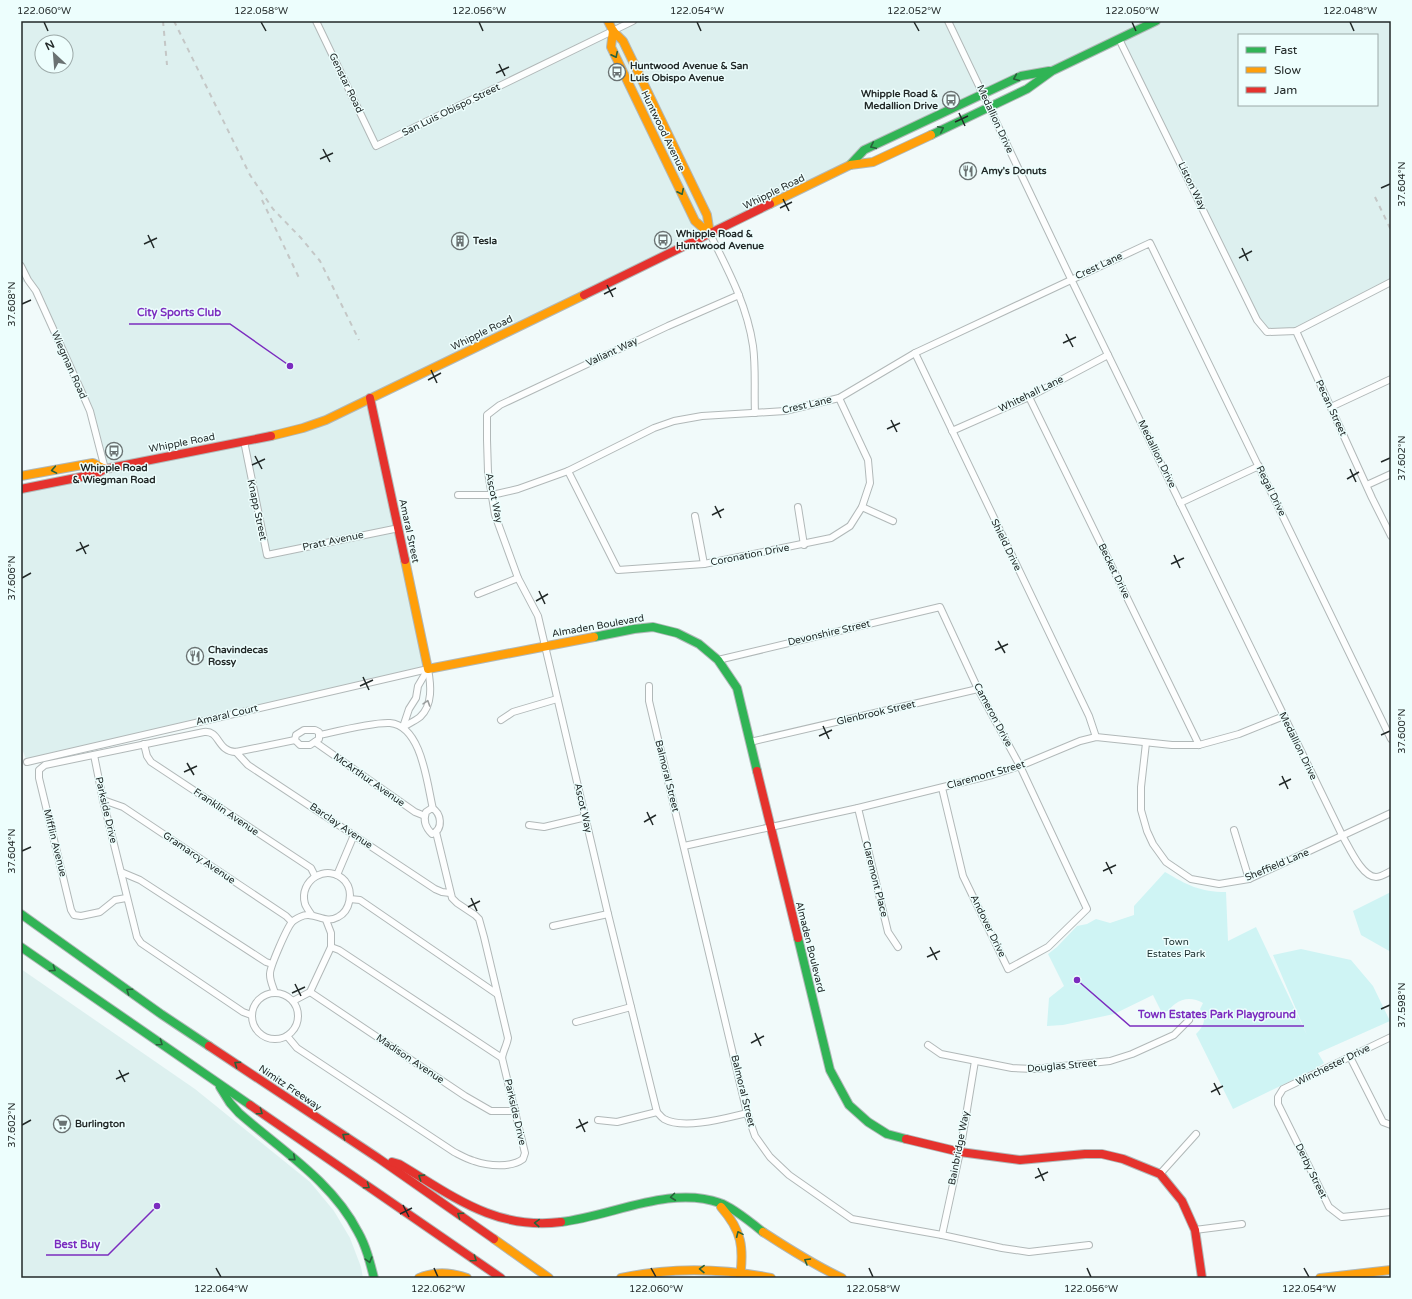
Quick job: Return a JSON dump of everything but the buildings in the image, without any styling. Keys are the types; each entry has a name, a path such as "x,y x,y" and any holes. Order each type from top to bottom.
{"main road":[{"name":"Huntwood Avenue","path":"608,21 613,31 623,41 707,215 710,234"},
{"name":"Whipple Road","path":"21,489 96,474 105,469 303,428 326,420 850,165 873,162 1027,89 1052,71 1156,21"},
{"name":"Huntwood Avenue","path":"613,31 611,47 695,221 710,234"},
{"name":"Whipple Road","path":"850,165 864,150 1021,76 1052,71"},
{"name":"Amaral Street","path":"370,398 428,669"},
{"name":"Whipple Road","path":"21,476 93,463 105,469"},
{"name":"Almaden Boulevard","path":"428,669 634,629 653,627 677,633 699,644 718,660 737,688 830,1070 849,1105 868,1122 887,1134 960,1152 1020,1160 1085,1154 1102,1154 1123,1159 1160,1174 1182,1201 1195,1230 1202,1278"},
{"name":"Nimitz Freeway","path":"21,914 161,1014 378,1158 549,1278"},
{"path":"21,947 501,1278"},
{"path":"216,1082 232,1106 318,1179 338,1201 350,1216 362,1238 374,1278"},
{"path":"378,1158 399,1164 449,1196 472,1208 495,1216 532,1223 555,1223 570,1221 668,1198 691,1197 711,1199 722,1203 810,1263 842,1278"},
{"path":"711,1199 725,1210 739,1233 743,1249 741,1275"},
{"path":"621,1278 645,1273 682,1269 707,1269 741,1275 771,1278"},
{"path":"1320,1278 1391,1270"},
{"path":"419,1278 439,1272 467,1278"}],"street":[{"name":"Genstar Road","path":"316,21 376,146"},
{"name":"San Luis Obispo Street","path":"376,146 633,21"},
{"name":"Medallion Drive","path":"948,21 1071,279 1343,836 1361,867 1371,876 1378,877 1391,871"},
{"name":"Liston Way","path":"1119,39 1257,320 1267,332 1296,331"},
{"name":"Huntwood Avenue","path":"710,234 739,295 748,322 753,346 755,413"},
{"name":"Crest Lane","path":"458,495 492,495 518,489 568,471 654,428 674,421 702,416 785,412 839,398 915,353 1150,243"},
{"name":"Regal Drive","path":"1150,243 1391,739"},
{"name":"Wiegman Road","path":"21,266 28,280 36,291 84,395 90,411 105,469"},
{"path":"1296,331 1391,282"},
{"name":"Valiant Way","path":"487,415 500,404 668,326 739,295"},
{"name":"Pecan Street","path":"1296,331 1391,536"},
{"name":"Shield Drive","path":"915,353 1089,716 1096,737"},
{"name":"Whitehall Lane","path":"952,431 1029,397 1108,355"},
{"path":"1331,407 1391,379"},
{"name":"Becket Drive","path":"1029,397 1199,745"},
{"name":"Coronation Drive","path":"568,471 618,570 704,564 804,545 831,538 850,526 862,507 870,483 868,460 839,398"},
{"name":"Ascot Way","path":"487,415 488,472 495,515 518,578 538,616 608,914 657,1112"},
{"name":"Knapp Street","path":"244,441 267,555"},
{"path":"1180,503 1259,466"},
{"path":"1367,485 1391,474"},
{"path":"798,507 804,545"},
{"path":"862,507 893,521"},
{"path":"695,516 704,564"},
{"name":"Pratt Avenue","path":"267,555 398,528"},
{"path":"478,594 518,578"},
{"name":"Devonshire Street","path":"718,660 940,607"},
{"name":"Cameron Drive","path":"940,607 978,689 1020,766 1087,909"},
{"path":"403,727 408,709 416,698 418,686 428,669"},
{"name":"Amaral Street","path":"403,727 420,717 428,705 431,686 428,669"},
{"name":"Amaral Court","path":"27,762 428,669"},
{"name":"Balmoral Street","path":"649,686 649,701 747,1113 755,1136 770,1157 789,1175 852,1218 1029,1252 1089,1246"},
{"name":"Glenbrook Street","path":"750,742 978,689"},
{"path":"501,720 513,712 558,699"},
{"name":"Claremont Street","path":"684,846 858,808 992,775 1020,766 1080,741 1096,737 1146,743 1199,745 1239,734 1284,716"},
{"path":"320,735 374,724 390,723 403,727 420,750 433,809 436,810 440,818 439,828 436,832 450,893 452,898 457,903 475,915 484,936 508,1038 508,1044 503,1052 502,1058 339,950 331,947"},
{"path":"295,740 296,736 304,730 315,730 319,732 320,735"},
{"path":"94,755 208,731 215,736 225,749 230,752 295,740"},
{"path":"295,740 300,745 310,745 319,739 320,735"},
{"name":"McArthur Avenue","path":"315,742 415,812 424,816"},
{"name":"Sheffield Lane","path":"1146,743 1141,787 1141,810 1147,831 1153,844 1166,862 1191,879 1219,884 1249,879 1391,813"},
{"name":"Franklin Avenue","path":"144,744 147,756 151,762 311,868 315,876"},
{"name":"Barclay Avenue","path":"236,752 248,765 435,889 450,893"},
{"name":"Parkside Drive","path":"94,755 126,898 137,937 141,943 243,1012 251,1015"},
{"name":"Mifflin Avenue","path":"94,755 46,764 39,770 39,778 71,910 74,915 81,916 100,912 115,900 126,898"},
{"name":"Andover Drive","path":"942,788 963,876 1008,969 1048,947 1087,909"},
{"name":"Gramarcy Avenue","path":"103,800 123,807 286,916 292,922"},
{"path":"433,809 432,808 429,810 424,816 424,820 430,832 432,834 436,832"},
{"name":"Claremont Place","path":"858,808 888,932 898,947"},
{"path":"529,825 544,827 586,817"},
{"path":"1234,830 1249,879"},
{"path":"337,875 354,835"},
{"path":"120,872 140,880 266,962 272,964"},
{"path":"275,992 270,974 272,964 292,922 301,916 311,914 326,920 337,918 346,910 350,899 350,890 345,881 337,875 326,873 315,876 307,884 303,894 305,905 311,914"},
{"path":"350,899 360,900 497,994"},
{"path":"553,926 608,914"},
{"path":"293,1001 310,992 331,947 331,933 326,920"},
{"path":"275,992 293,1001 298,1010 298,1020 294,1029 287,1036 278,1040 267,1039 259,1034 253,1025 251,1015 253,1006 258,999 266,994 275,992"},
{"name":"Madison Avenue","path":"310,992 491,1112 510,1111 515,1109"},
{"path":"576,1022 631,1007"},
{"name":"Douglas Street","path":"928,1045 941,1054 1012,1068 1034,1069 1110,1061 1132,1054 1174,1035 1189,1020"},
{"name":"Parkside Drive","path":"287,1036 298,1048 454,1152 474,1161 494,1165 517,1164 523,1160 525,1153 502,1058"},
{"name":"Winchester Drive","path":"1278,1097 1283,1089 1391,1037"},
{"path":"1350,1057 1383,1122 1391,1125"},
{"name":"Bainbridge Way","path":"942,1235 960,1152 974,1061"},
{"name":"Derby Street","path":"1278,1097 1278,1104 1329,1207 1342,1217 1391,1212"},
{"path":"598,1120 617,1122 657,1112 663,1119 688,1123 704,1122 747,1113"},
{"path":"1160,1174 1196,1134"},
{"path":"1195,1230 1242,1224"}],"shaded area":[{"path":"21,21 1391,21 1391,282 1296,331 1267,332 1257,320 1119,39 1052,71 1021,76 864,150 850,165 371,398 428,669 27,762 21,746 21,489 105,468 90,411 28,280 21,283"},
{"path":"21,969 195,1089 310,1182 334,1211 350,1238 361,1267 363,1278 21,1278"}],"green space":[{"name":"Town Estates Park","path":"1165,872 1194,887 1209,891 1226,892 1228,941 1256,927 1307,1035 1273,955 1301,949 1351,960 1373,986 1390,1021 1318,1053 1324,1063 1315,1069 1233,1109 1196,1034 1204,1022 1200,1009 1203,1003 1200,1001 1185,999 1162,1013 1153,995 1114,1014 1063,1025 1047,1026 1049,998 1064,986 1048,954 1057,947 1077,926 1087,924 1096,919 1110,923 1134,915 1134,906"},
{"path":"1391,892 1391,952 1361,935 1353,911"}],"railway":[{"path":"163,21 167,65"},
{"path":"174,21 250,175 273,209 301,238 320,261 359,340"},
{"path":"1375,197 1391,230"},
{"path":"262,200 300,280"}],"traffic: fast":[{"path":"931,135 1027,89 1052,71 1156,21"},
{"path":"850,165 864,150 1021,76 1049,71"},
{"path":"594,637 634,629 653,627 677,633 699,644 718,660 737,688 757,771"},
{"path":"21,914 161,1014 209,1046"},
{"path":"798,938 830,1070 849,1105 868,1122 887,1134 906,1139"},
{"path":"21,947 250,1105"},
{"path":"220,1087 230,1103 239,1113 304,1167 334,1197 347,1214 361,1237 368,1254 374,1278"},
{"path":"561,1222 661,1200 701,1198 725,1205 763,1232"}],"traffic: slow":[{"path":"608,21 613,31 623,41 707,215 710,234"},
{"path":"613,31 611,47 695,221 710,234"},
{"path":"770,204 850,165 873,162 931,135"},
{"path":"271,436 303,428 326,420 584,295"},
{"path":"21,476 93,463 105,469"},
{"path":"405,560 428,669 594,637"},
{"path":"721,1207 733,1224 740,1240 742,1257 740,1278"},
{"path":"763,1232 792,1251 842,1278"},
{"path":"494,1239 549,1278"},
{"path":"621,1278 640,1274 696,1270 733,1272 771,1278"},
{"path":"1320,1278 1391,1270"},
{"path":"419,1278 437,1273 455,1274 467,1278"}],"traffic: jam":[{"path":"584,295 770,204"},
{"path":"370,398 405,560"},
{"path":"21,489 96,474 105,469 271,436"},
{"path":"757,771 798,938"},
{"path":"209,1046 378,1158 494,1239"},
{"path":"250,1105 501,1278"},
{"path":"906,1139 960,1152 1020,1160 1085,1154 1102,1154 1123,1159 1160,1174 1182,1201 1195,1230 1202,1278"},
{"path":"392,1162 399,1164 456,1199 495,1216 515,1221 537,1223 561,1222"}],"place":[{"name":"Huntwood Avenue & San Luis Obispo Avenue","path":"617,72"},
{"name":"Whipple Road & Medallion Drive","path":"951,100"},
{"name":"Amy's Donuts","path":"968,171"},
{"name":"Whipple Road & Huntwood Avenue","path":"663,240"},
{"name":"Tesla","path":"460,241"},
{"name":"City Sports Club","path":"290,366"},
{"name":"Whipple Road & Wiegman Road","path":"114,451"},
{"name":"Chavindecas Rossy","path":"195,656"},
{"name":"Town Estates Park Playground","path":"1077,980"},
{"name":"Burlington","path":"62,1124"},
{"name":"Best Buy","path":"157,1206"}]}
